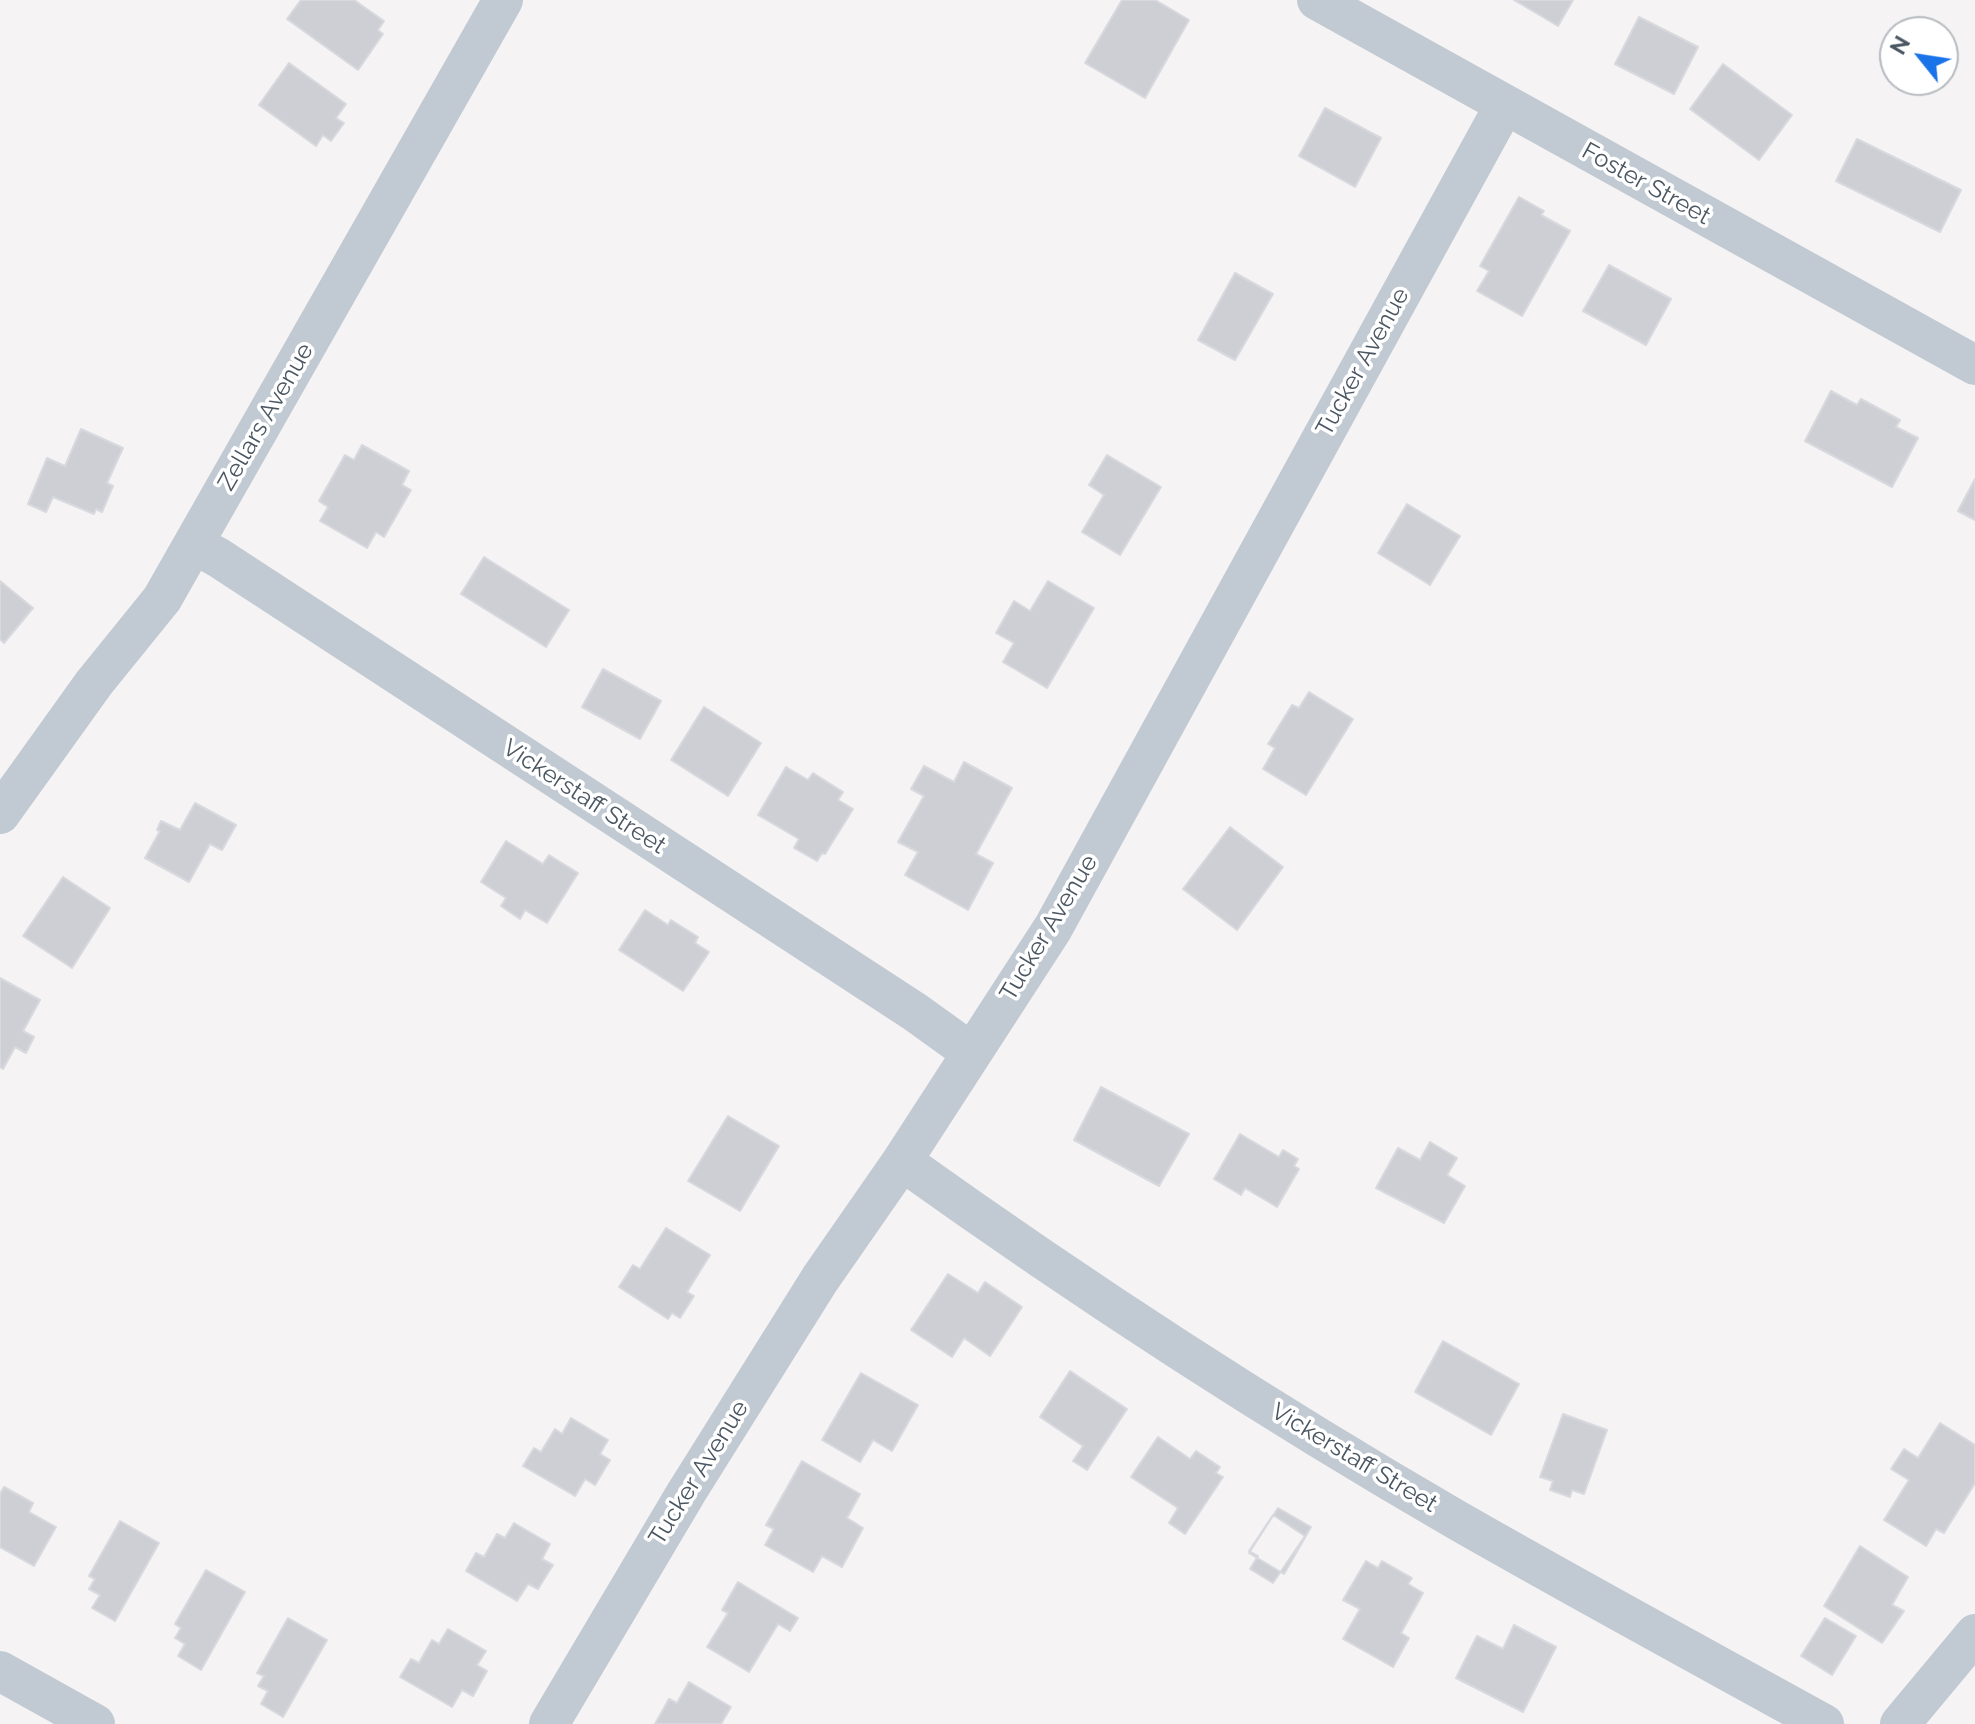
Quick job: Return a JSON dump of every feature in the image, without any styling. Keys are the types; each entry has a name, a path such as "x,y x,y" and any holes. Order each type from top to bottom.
{"street":[{"name":"Zellars Avenue","path":"0,814 94,683 162,599 503,0"},
{"name":"Foster Street","path":"1317,0 1975,365"},
{"name":"Tucker Avenue","path":"549,1724 719,1439 820,1279 902,1161 1053,928 1504,106"},
{"name":"Vickerstaff Street","path":"194,544 915,1012 972,1053"},
{"name":"Vickerstaff Street","path":"902,1161 1029,1252 1251,1396 1454,1518 1824,1724"},
{"path":"1900,1724 1975,1634"},
{"path":"0,1671 95,1724"}],"building":[{"path":"301,0 354,0 384,21 378,30 383,34 358,70 287,19"},
{"path":"1122,0 1155,0 1189,20 1145,98 1085,63"},
{"path":"1514,0 1573,0 1558,26"},
{"path":"1639,17 1698,47 1674,94 1615,64"},
{"path":"289,63 346,104 336,118 344,123 331,141 323,135 316,146 259,105"},
{"path":"1723,64 1792,115 1759,160 1690,109"},
{"path":"1325,108 1381,138 1355,187 1299,156"},
{"path":"1857,139 1961,190 1940,232 1836,181"},
{"path":"1519,197 1544,211 1541,215 1570,231 1522,316 1477,291 1489,271 1480,266"},
{"path":"1609,265 1671,299 1646,345 1583,311"},
{"path":"1235,273 1273,294 1235,360 1198,340"},
{"path":"1831,391 1857,405 1861,399 1900,420 1896,427 1918,438 1892,487 1805,441"},
{"path":"81,429 123,448 107,483 113,486 102,512 96,509 94,514 53,497 46,512 28,504 47,458 65,466"},
{"path":"362,445 409,471 402,485 411,490 384,537 376,532 367,548 320,521 328,507 319,501 345,455 354,460"},
{"path":"1107,455 1161,487 1120,555 1082,532 1104,495 1089,485"},
{"path":"1975,479 1975,520 1958,511"},
{"path":"1407,504 1460,536 1430,585 1378,553"},
{"path":"484,557 569,610 546,647 461,594"},
{"path":"0,581 33,608 4,643 0,639"},
{"path":"1048,581 1094,608 1047,688 1003,662 1014,643 996,633 1014,601 1030,611"},
{"path":"603,669 661,701 640,739 582,707"},
{"path":"1309,692 1353,719 1306,795 1263,769 1275,748 1268,744 1292,705 1299,708"},
{"path":"704,707 761,743 728,796 671,760"},
{"path":"964,762 1012,788 976,854 993,863 968,910 905,875 918,852 898,842 924,796 911,789 924,766 954,782"},
{"path":"786,767 808,780 813,773 843,792 838,800 853,809 825,854 822,853 817,861 794,848 799,839 758,815"},
{"path":"195,803 236,825 222,850 210,844 189,882 145,858 160,831 157,830 161,821 180,830"},
{"path":"1230,827 1283,867 1237,930 1183,889"},
{"path":"506,841 543,864 549,855 578,873 547,923 525,910 520,919 501,906 506,898 481,882"},
{"path":"63,877 110,908 72,968 23,936"},
{"path":"645,910 668,925 671,920 698,937 695,943 709,952 683,991 619,950"},
{"path":"0,978 40,1000 23,1031 34,1037 26,1053 15,1047 3,1069 0,1067"},
{"path":"1101,1087 1189,1134 1159,1186 1074,1140"},
{"path":"728,1116 779,1146 740,1211 688,1181"},
{"path":"1240,1134 1279,1157 1283,1150 1298,1159 1294,1166 1299,1169 1277,1207 1245,1188 1241,1195 1214,1179"},
{"path":"1430,1142 1457,1158 1447,1175 1465,1186 1444,1223 1376,1188 1398,1148 1420,1160"},
{"path":"666,1228 710,1255 687,1292 694,1296 680,1318 672,1313 668,1319 619,1287 633,1265 640,1269"},
{"path":"948,1274 978,1293 985,1282 1022,1307 990,1356 964,1338 952,1357 911,1330"},
{"path":"1443,1341 1519,1384 1491,1435 1415,1392"},
{"path":"1070,1371 1127,1409 1087,1470 1073,1461 1083,1446 1040,1417"},
{"path":"861,1373 918,1405 892,1451 873,1440 860,1462 822,1440"},
{"path":"1563,1414 1607,1430 1584,1494 1572,1490 1570,1497 1550,1490 1553,1481 1540,1477"},
{"path":"571,1418 608,1440 600,1454 610,1460 595,1485 585,1479 575,1496 523,1466 534,1448 541,1452 555,1429 562,1434"},
{"path":"1940,1423 1975,1445 1975,1483 1944,1533 1936,1529 1926,1546 1884,1520 1909,1480 1891,1469 1904,1449 1918,1458"},
{"path":"1158,1437 1190,1459 1196,1451 1220,1467 1216,1473 1223,1477 1185,1534 1169,1523 1178,1508 1131,1477"},
{"path":"802,1461 860,1494 847,1518 863,1528 842,1567 822,1556 813,1572 765,1545 774,1529 766,1525"},
{"path":"4,1487 33,1503 29,1512 56,1527 34,1566 0,1547 0,1494"},
{"path":"1278,1508 1311,1527 1284,1574 1249,1553"},
{"path":"1273,1515 1305,1536 1273,1583 1250,1569 1258,1556 1249,1551"},
{"path":"120,1521 159,1543 115,1621 92,1608 100,1595 89,1589 95,1579 89,1576"},
{"path":"514,1523 550,1544 542,1559 553,1565 538,1589 528,1584 517,1601 466,1571 476,1553 484,1557 497,1534 505,1538"},
{"path":"1860,1546 1908,1577 1892,1605 1904,1611 1882,1643 1824,1606"},
{"path":"1366,1561 1378,1568 1382,1561 1412,1578 1408,1584 1423,1593 1401,1633 1409,1638 1393,1667 1343,1639 1360,1609 1343,1600"},
{"path":"206,1570 245,1592 201,1670 178,1656 185,1644 175,1638 181,1628 175,1624"},
{"path":"738,1582 798,1618 790,1631 778,1624 749,1672 707,1647 728,1613 722,1610"},
{"path":"288,1618 327,1640 283,1717 261,1704 268,1691 258,1686 264,1676 257,1673"},
{"path":"1825,1618 1856,1636 1832,1675 1801,1656"},
{"path":"1514,1625 1556,1647 1523,1712 1456,1678 1477,1636 1503,1649"},
{"path":"448,1629 486,1651 477,1665 487,1671 473,1696 462,1690 452,1707 400,1677 411,1659 419,1663 432,1640 439,1644"},
{"path":"689,1682 731,1707 721,1724 655,1724 669,1699 677,1703"}]}
